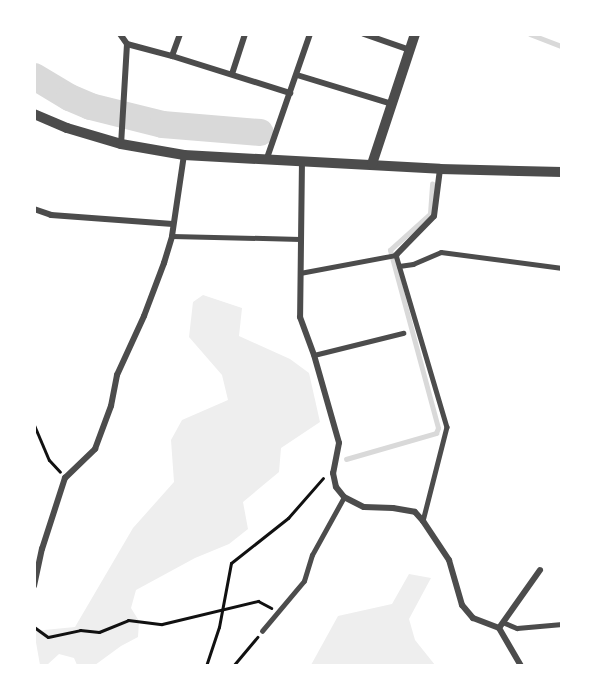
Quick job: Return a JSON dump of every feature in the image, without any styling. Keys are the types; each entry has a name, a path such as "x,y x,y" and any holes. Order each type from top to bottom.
{"street":[{"path":"120,34 128,44 290,93"},
{"path":"172,56 180,34"},
{"path":"232,74 245,34"},
{"path":"267,158 310,34"},
{"path":"364,34 410,50"},
{"path":"372,164 415,34"},
{"path":"121,144 128,44"},
{"path":"297,75 392,104"},
{"path":"34,114 67,128 121,144 184,155 302,159 440,169 561,172"},
{"path":"34,586 42,549 65,478 95,449 111,406 117,375 144,316 172,236 184,155"},
{"path":"302,159 300,317 314,355 339,443 333,473 336,487 344,497 364,507 393,508 414,513 423,520 448,560 462,605 473,618 502,626 521,666"},
{"path":"396,255 435,216 440,169"},
{"path":"34,209 51,215 173,224"},
{"path":"502,626 540,570"}],"lane":[{"path":"172,236 300,239"},
{"path":"399,266 413,264 441,252 561,268"},
{"path":"300,273 396,255 447,427 423,520"},
{"path":"314,355 403,333"},
{"path":"262,631 304,581 312,555 344,497"},
{"path":"502,626 517,628 561,624"}],"path":[{"path":"34,425 49,460 65,478"},
{"path":"207,666 223,610 231,563 288,518 323,479 333,473"},
{"path":"34,627 48,637 80,630 99,632 128,620 162,624 258,601 263,602 277,613"},
{"path":"233,666 262,631"}],"shaded area":[{"path":"203,295 242,308 239,336 290,359 309,373 320,422 281,448 279,472 243,502 248,529 229,544 195,558 136,590 131,608 139,621 138,637 95,665 77,665 74,658 59,654 47,665 40,665 34,631 75,627 133,528 174,482 171,440 182,420 228,400 222,375 189,337 193,302"},
{"path":"409,574 431,578 409,619 415,640 435,665 311,665 338,616 392,604"}],"waterway":[{"path":"530,34 562,46"},
{"path":"34,76 69,97 90,106 162,124 260,132"},
{"path":"346,459 436,433 438,428 390,250 430,214 432,184"}]}
